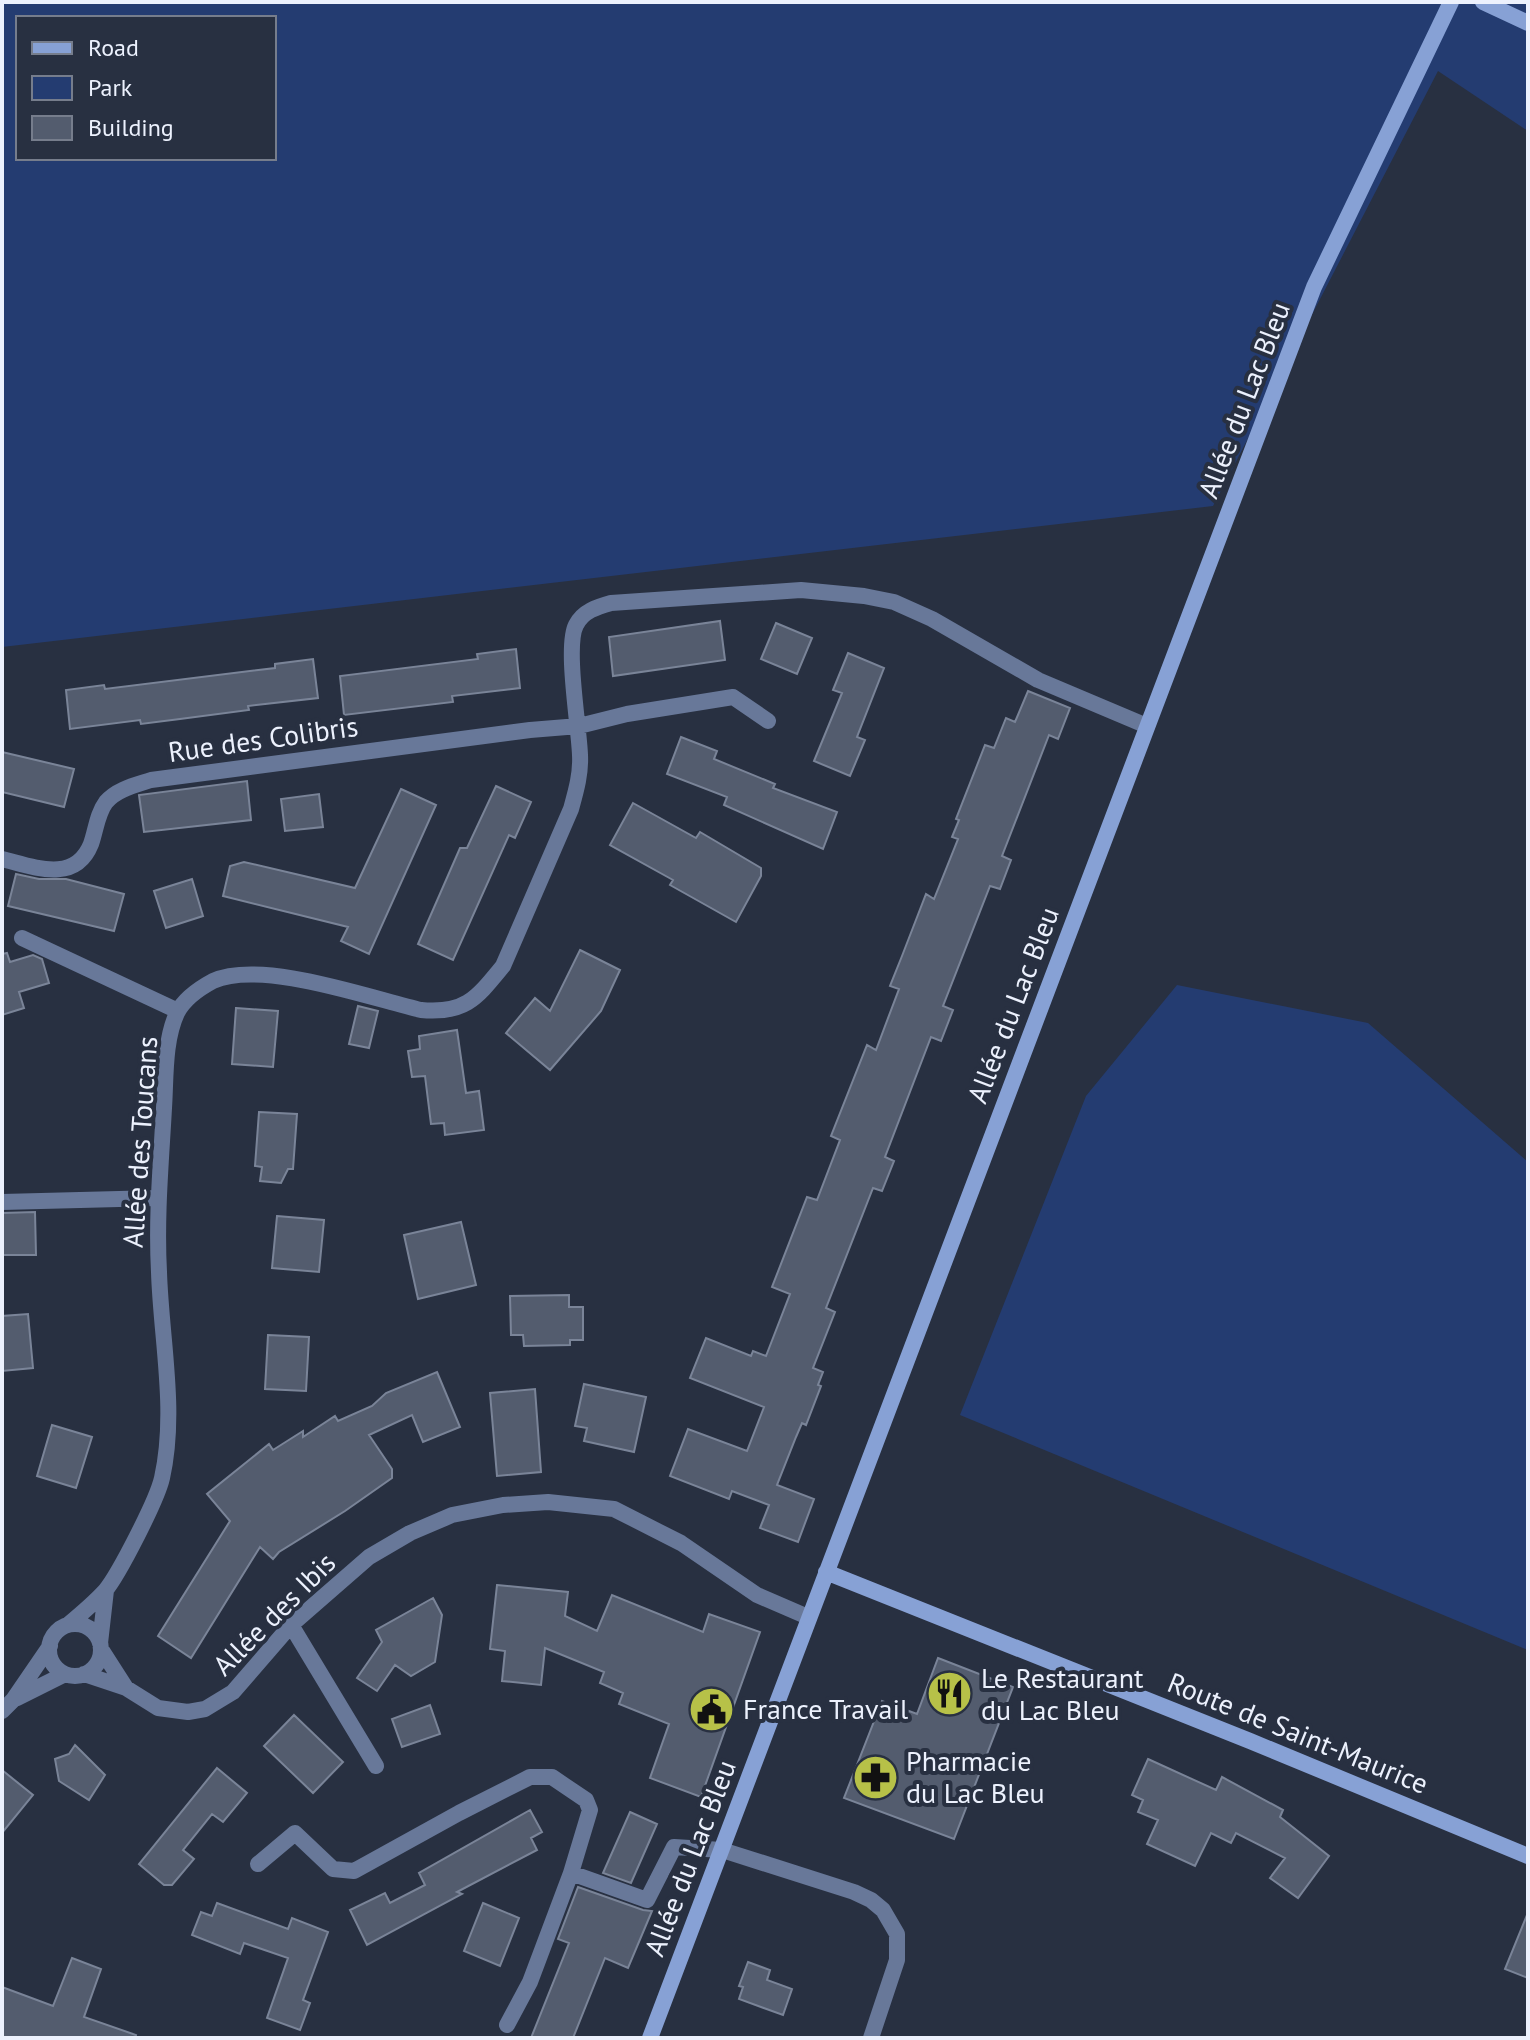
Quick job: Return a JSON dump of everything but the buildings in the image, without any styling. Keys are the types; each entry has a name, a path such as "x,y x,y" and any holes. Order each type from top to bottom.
{"street":[{"name":"Allée du Lac Bleu","path":"650,2038 1314,287 1451,2"},
{"path":"1483,2 1528,23"},
{"name":"Allée des Toucans","path":"69,1624 106,1590 146,1517 161,1482 166,1457 167,1409 158,1269 158,1198 168,1053 178,1011 187,999 214,981 245,974 287,977 421,1010 443,1012 465,1006 503,966 571,809 581,759 571,636 576,623 590,610 611,603 801,590 894,602 932,619 1038,680 1147,726"},
{"name":"Rue des Colibris","path":"2,859 44,870 71,867 82,861 86,854 107,800 120,791 151,780 579,726 627,714 733,697 768,721"},
{"path":"22,938 178,1011"},
{"path":"2,1202 158,1198"},
{"name":"Allée des Ibis","path":"84,1674 126,1688 147,1703 172,1712 205,1709 233,1692 291,1625 369,1557 410,1533 452,1515 503,1505 548,1502 614,1509 681,1543 757,1595 808,1617"},
{"name":"Route de Saint-Maurice","path":"826,1572 1528,1856"},
{"name":"Allée des Toucans","path":"100,1646 106,1590"},
{"path":"69,1624 91,1630 100,1646 96,1664 84,1674 65,1674 8,1705 56,1633 69,1624"},
{"path":"291,1625 376,1766"},
{"path":"50,1646 51,1660 65,1674"},
{"name":"Allée des Ibis","path":"100,1646 126,1688"},
{"path":"258,1864 295,1833 333,1869 354,1871 530,1777 552,1777 586,1800 590,1810 571,1873 530,1982 507,2025"},
{"path":"571,1873 647,1900 674,1847 722,1850 871,1900 883,1910 897,1934 897,1960 871,2038"}],"green space":[{"path":"2,2 1528,2 1528,131 1438,71 1213,506 2,647"},
{"path":"1177,985 1368,1023 1528,1162 1528,1650 960,1415 1086,1096"}],"place":[{"name":"Le Restaurant du Lac Bleu","path":"950,1694"},
{"name":"France Travail","path":"712,1709"},
{"name":"Pharmacie du Lac Bleu","path":"875,1777"}]}
